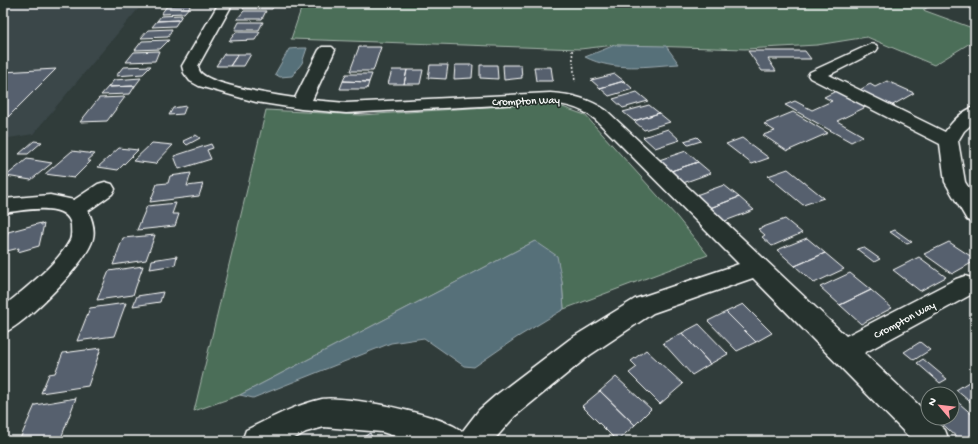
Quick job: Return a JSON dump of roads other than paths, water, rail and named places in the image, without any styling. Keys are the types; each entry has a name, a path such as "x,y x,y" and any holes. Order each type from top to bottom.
{"street":[{"name":"Crompton Way","path":"226,3 190,66 192,73 196,78 213,85 256,97 302,104 346,108 547,98 577,100 590,106 602,114 934,441"},
{"path":"871,48 816,75 949,141"},
{"path":"302,104 327,50"},
{"path":"975,112 957,128 949,141 955,182 975,215"},
{"path":"75,210 104,189"},
{"path":"3,206 52,202 64,204 75,210 82,218 82,240 53,278 3,322"},
{"path":"474,441 490,420 505,406 580,347 644,306 757,267"},
{"name":"Crompton Way","path":"843,351 965,286"},
{"path":"257,441 300,419 324,413 382,418 433,433 451,441"}],"water":[{"path":"615,45 666,46 679,64 631,67 608,65 585,57"},
{"path":"307,48 302,63 292,76 280,77 275,74 289,49"},
{"path":"535,241 557,256 562,282 564,309 516,338 474,367 464,366 424,338 391,343 253,398 240,395"}]}
